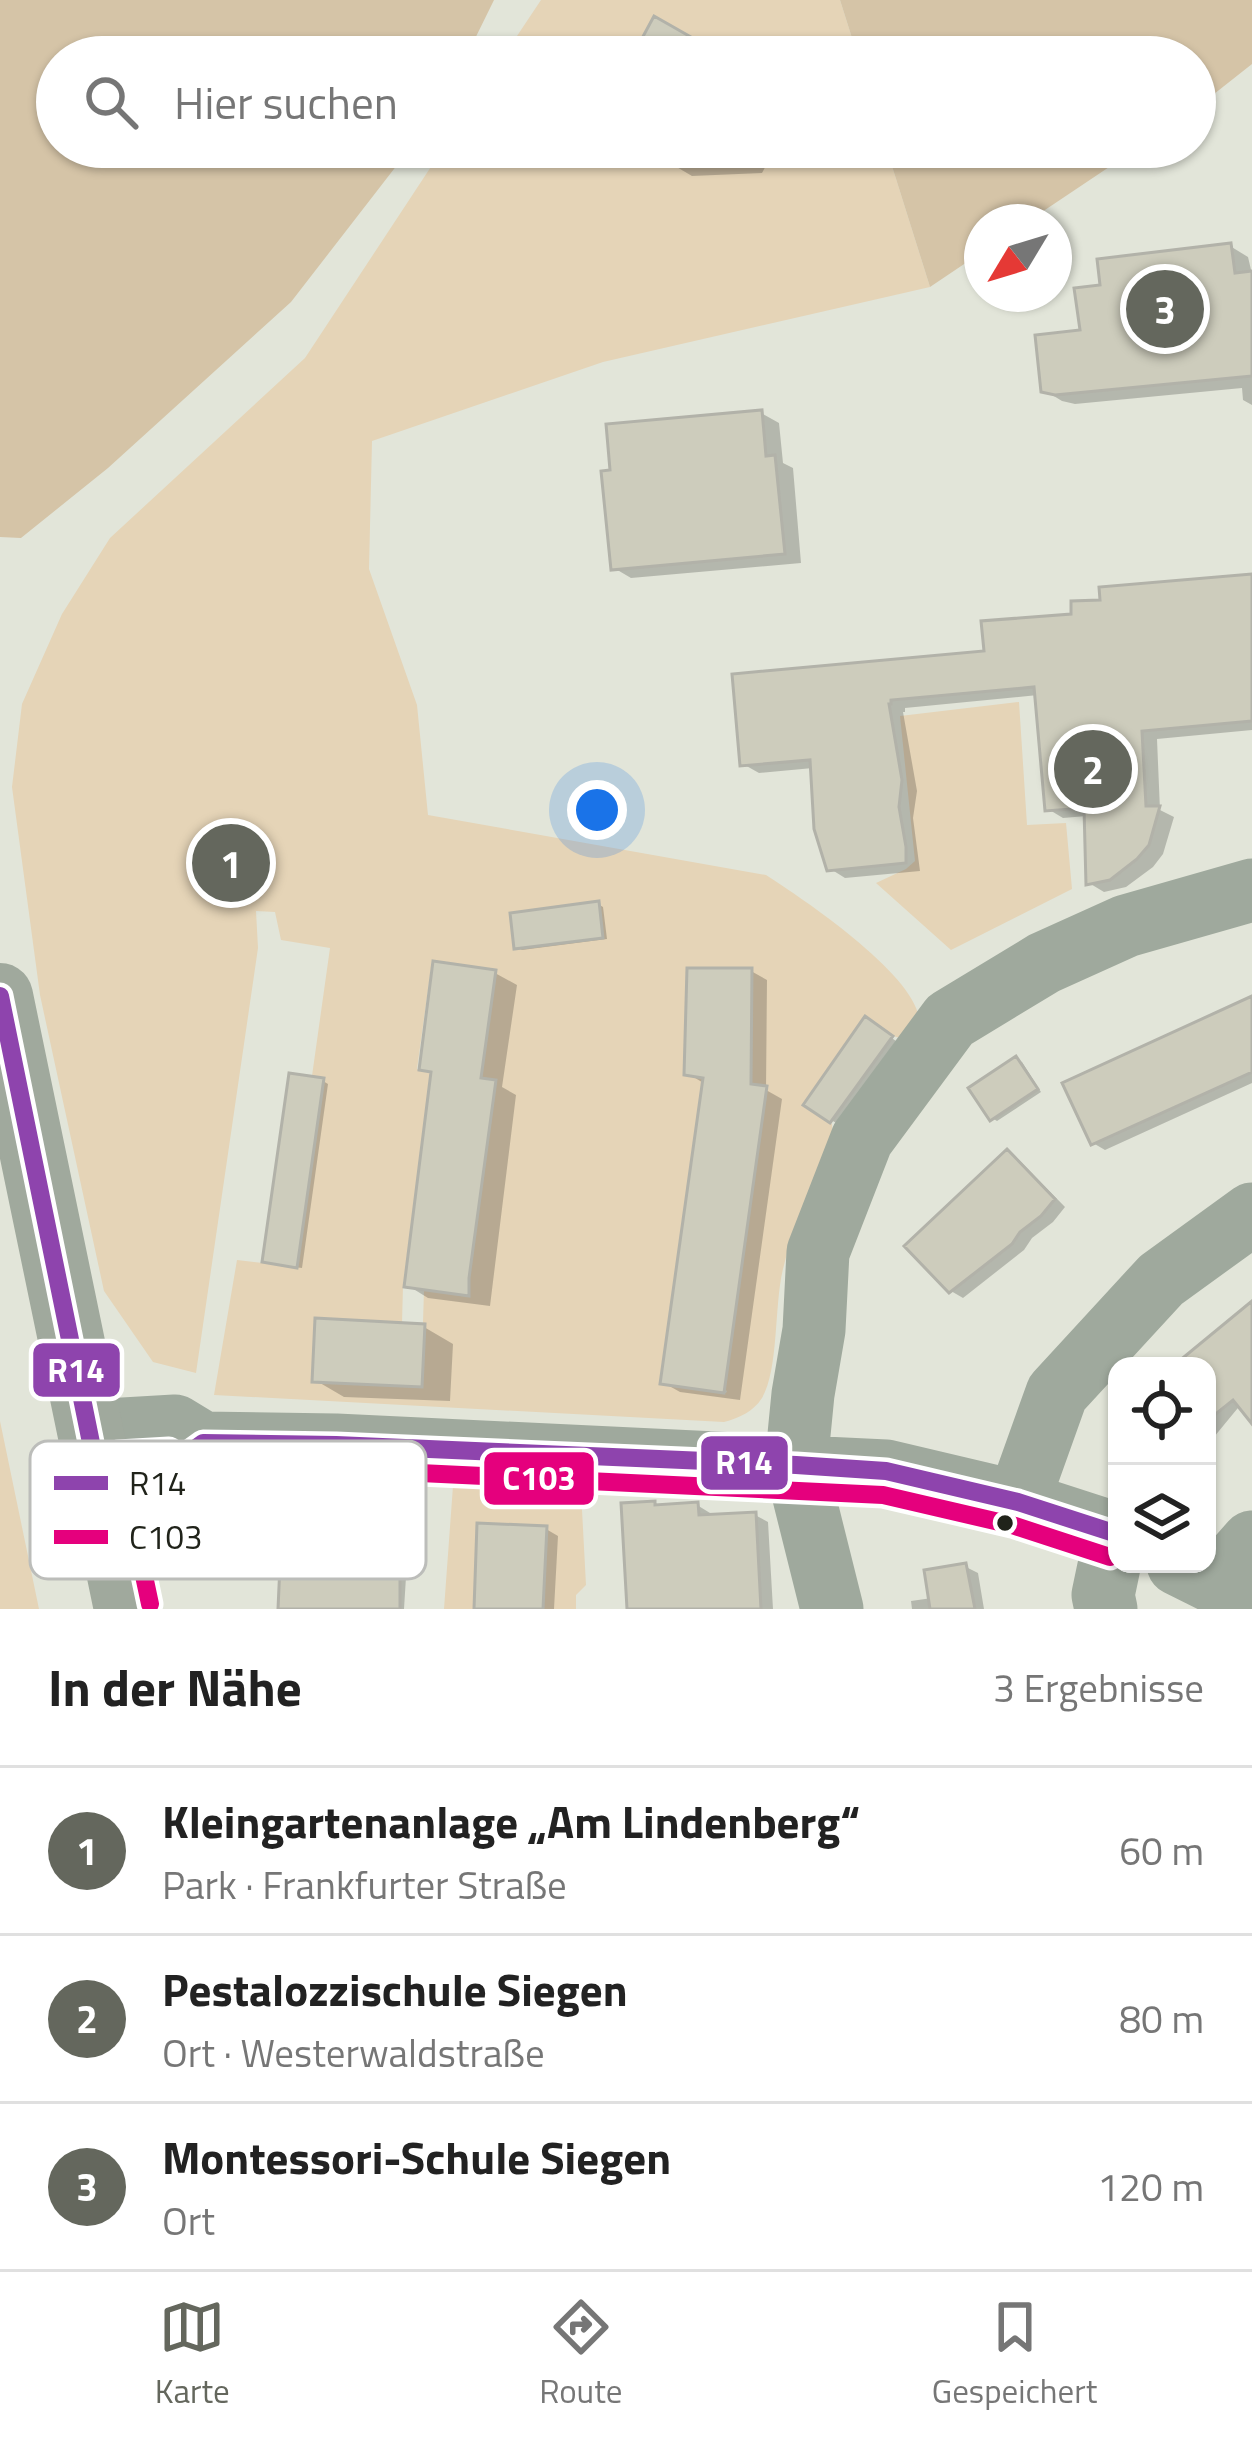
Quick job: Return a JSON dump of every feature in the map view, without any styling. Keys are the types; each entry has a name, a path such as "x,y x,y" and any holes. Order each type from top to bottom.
{"main road":[{"path":"0,996 90,1441"},
{"path":"120,1579 127,1609"}],"street":[{"path":"832,1609 796,1465 814,1330 818,1252 862,1139 950,1020 1044,963 1126,926 1252,890"},
{"path":"1018,1502 1058,1393 1161,1280 1252,1214"},
{"path":"426,1449 886,1471 1018,1502 1108,1530"},
{"path":"1106,1609 1103,1595 1108,1571"}],"shaded area":[{"path":"0,0 494,0 476,36 36,36 36,168 395,168 291,302 108,468 21,538 0,537"},
{"path":"541,0 840,0 851,36 517,36"},
{"path":"840,0 1252,0 1252,64 1216,92 1216,36 851,36"},
{"path":"430,168 893,168 930,287 603,362 372,441 369,569 417,705 428,815 766,875 877,959 912,999 919,1017 903,1039 865,1017 804,1104 832,1124 833,1138 787,1252 767,1386 745,1414 724,1422 214,1395 237,1260 297,1267 324,1079 312,1076 330,948 281,940 275,912 256,911 258,948 196,1373 153,1362 104,1291 40,995 12,787 22,704 62,614 110,538 305,358","holes":["598,901 515,949 510,913","432,961 496,971 481,1078 496,1081 465,1295 424,1290 421,1387 312,1383 316,1317 402,1323 431,1072 417,1069","753,968 751,1084 769,1088 727,1391 659,1384 703,1078 686,1073 687,969"]},
{"path":"893,168 1108,168 1054,204 964,204 964,264 930,287"},
{"path":"1019,702 1027,825 1066,823 1072,889 951,950 876,883 915,861 900,716"},
{"path":"0,1421 39,1609 0,1609"},
{"path":"453,1486 581,1491 586,1585 576,1595 576,1609 444,1609"}],"building":[{"path":"654,16 689,36 643,36"},
{"path":"1231,243 1235,273 1252,271 1252,376 1055,395 1041,392 1035,335 1080,330 1074,288 1100,285 1097,259"},
{"path":"762,410 766,456 775,455 785,554 611,570 601,471 610,470 606,424"},
{"path":"1252,574 1252,721 1142,731 1146,806 1160,806 1149,845 1110,880 1086,885 1084,808 1045,811 1034,687 891,700 902,780 899,807 906,863 827,871 814,829 810,760 740,766 732,674 984,651 981,621 1071,614 1071,601 1100,600 1099,587"},
{"path":"599,901 603,938 514,949 510,913"},
{"path":"433,961 496,970 481,1078 496,1080 469,1296 404,1287 431,1072 419,1070"},
{"path":"687,968 752,968 751,1084 767,1086 724,1393 660,1384 703,1078 684,1075"},
{"path":"1252,996 1252,1072 1091,1145 1062,1083"},
{"path":"865,1016 893,1036 830,1123 803,1105"},
{"path":"1016,1056 1038,1089 990,1121 968,1088"},
{"path":"289,1073 324,1078 297,1268 262,1262"},
{"path":"1007,1149 1055,1199 1012,1244 949,1293 904,1246"},
{"path":"1252,1301 1252,1424 1233,1400 1216,1414 1216,1357 1184,1357"},
{"path":"315,1318 425,1324 422,1387 312,1382"},
{"path":"655,1501 655,1505 698,1502 699,1515 756,1512 761,1609 627,1609 621,1503"},
{"path":"477,1523 547,1526 543,1609 474,1609"},
{"path":"966,1563 975,1609 930,1609 924,1570"},
{"path":"279,1579 400,1579 400,1609 278,1609"}],"transit line":[{"name":"R14","path":"0,996 91,1441"},
{"name":"R14","path":"426,1449 886,1471 1018,1502 1108,1531"},
{"name":"C103","path":"426,1473 883,1495 1012,1525 1108,1556"},
{"name":"C103","path":"145,1579 150,1604"}],"place":[{"name":"Montessori-Schule Siegen","path":"1165,309"},
{"name":"Pestalozzischule Siegen","path":"1093,769"},
{"name":"Kleingartenanlage „Am Lindenberg“","path":"231,863"}]}
